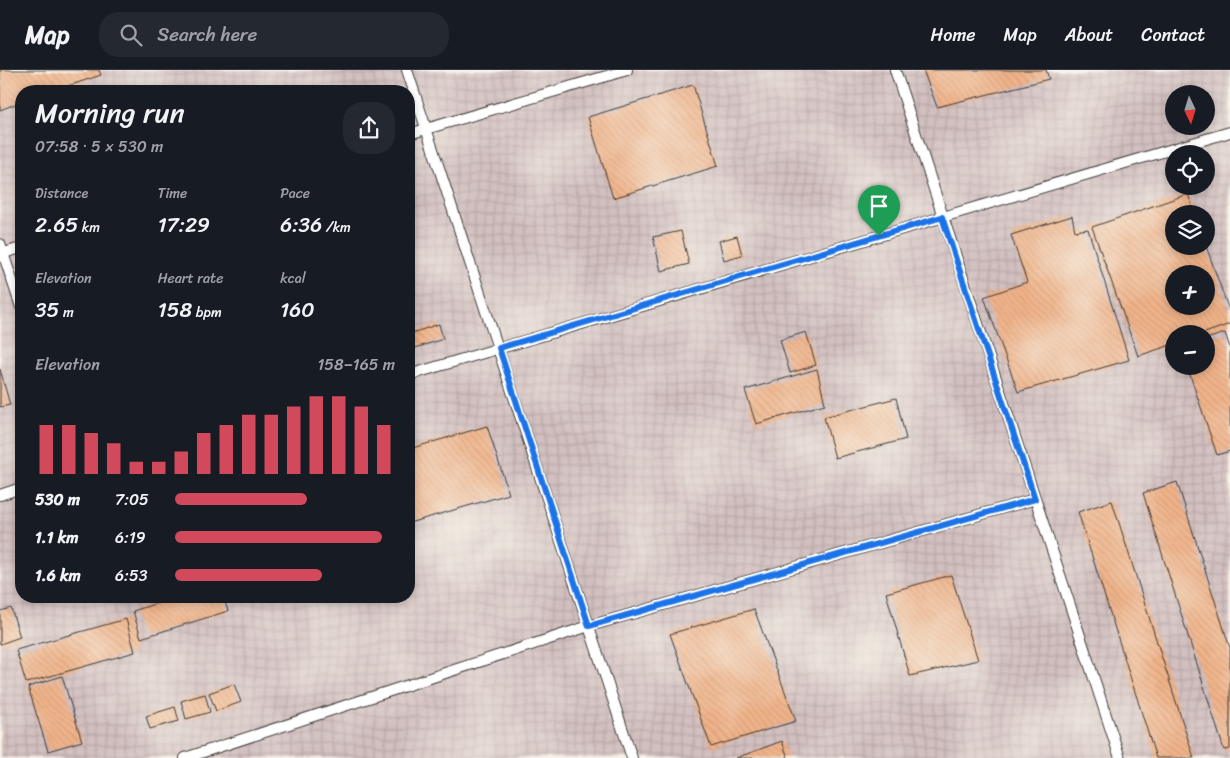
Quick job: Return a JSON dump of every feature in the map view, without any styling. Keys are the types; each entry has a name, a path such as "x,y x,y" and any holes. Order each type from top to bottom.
{"lane":[{"path":"407,70 412,85"},
{"path":"415,132 628,70"},
{"path":"895,70 1120,758"},
{"path":"415,95 632,758"},
{"path":"415,373 1230,132"},
{"path":"15,248 2,248 15,288"},
{"path":"0,495 15,490"},
{"path":"185,758 589,626 1035,499"}],"shaded area":[{"path":"0,70 1230,70 1230,758 0,758"}],"building":[{"path":"0,70 99,70 101,75 71,85 15,85 15,104 0,110"},
{"path":"923,70 1046,70 1049,79 937,107"},
{"path":"693,85 718,166 613,198 588,117"},
{"path":"1188,195 1192,205 1165,205 1165,255 1209,255 1213,265 1165,265 1165,315 1215,315 1215,271 1230,313 1230,324 1215,329 1215,325 1165,325 1165,347 1138,356 1092,227"},
{"path":"1072,216 1075,231 1088,229 1129,360 1018,392 984,297 1027,282 1011,235"},
{"path":"681,231 689,264 661,271 653,237"},
{"path":"737,236 742,255 724,260 719,241"},
{"path":"439,324 443,339 415,348 415,332"},
{"path":"806,332 816,365 790,373 780,340"},
{"path":"1225,333 1230,348 1230,451 1217,455 1190,375 1215,375 1215,336"},
{"path":"0,369 10,405 0,407"},
{"path":"817,369 825,404 756,424 745,390"},
{"path":"896,398 906,439 835,458 824,417"},
{"path":"487,426 509,494 415,521 415,447"},
{"path":"1177,482 1230,648 1230,749 1224,750 1143,493"},
{"path":"1112,501 1194,758 1156,758 1078,512"},
{"path":"951,575 978,660 910,676 886,593"},
{"path":"158,603 225,603 228,611 141,638 133,611"},
{"path":"11,608 20,637 0,644 0,611"},
{"path":"754,609 796,721 711,747 670,634"},
{"path":"126,619 135,652 26,683 16,650"},
{"path":"62,676 82,741 48,751 28,687"},
{"path":"234,684 241,702 216,711 209,693"},
{"path":"205,694 210,712 186,719 181,701"},
{"path":"175,707 179,721 150,729 146,716"},
{"path":"782,741 788,758 736,758"}],"route":[{"path":"942,217 1035,499 589,626 499,348 879,236 942,217"}]}
